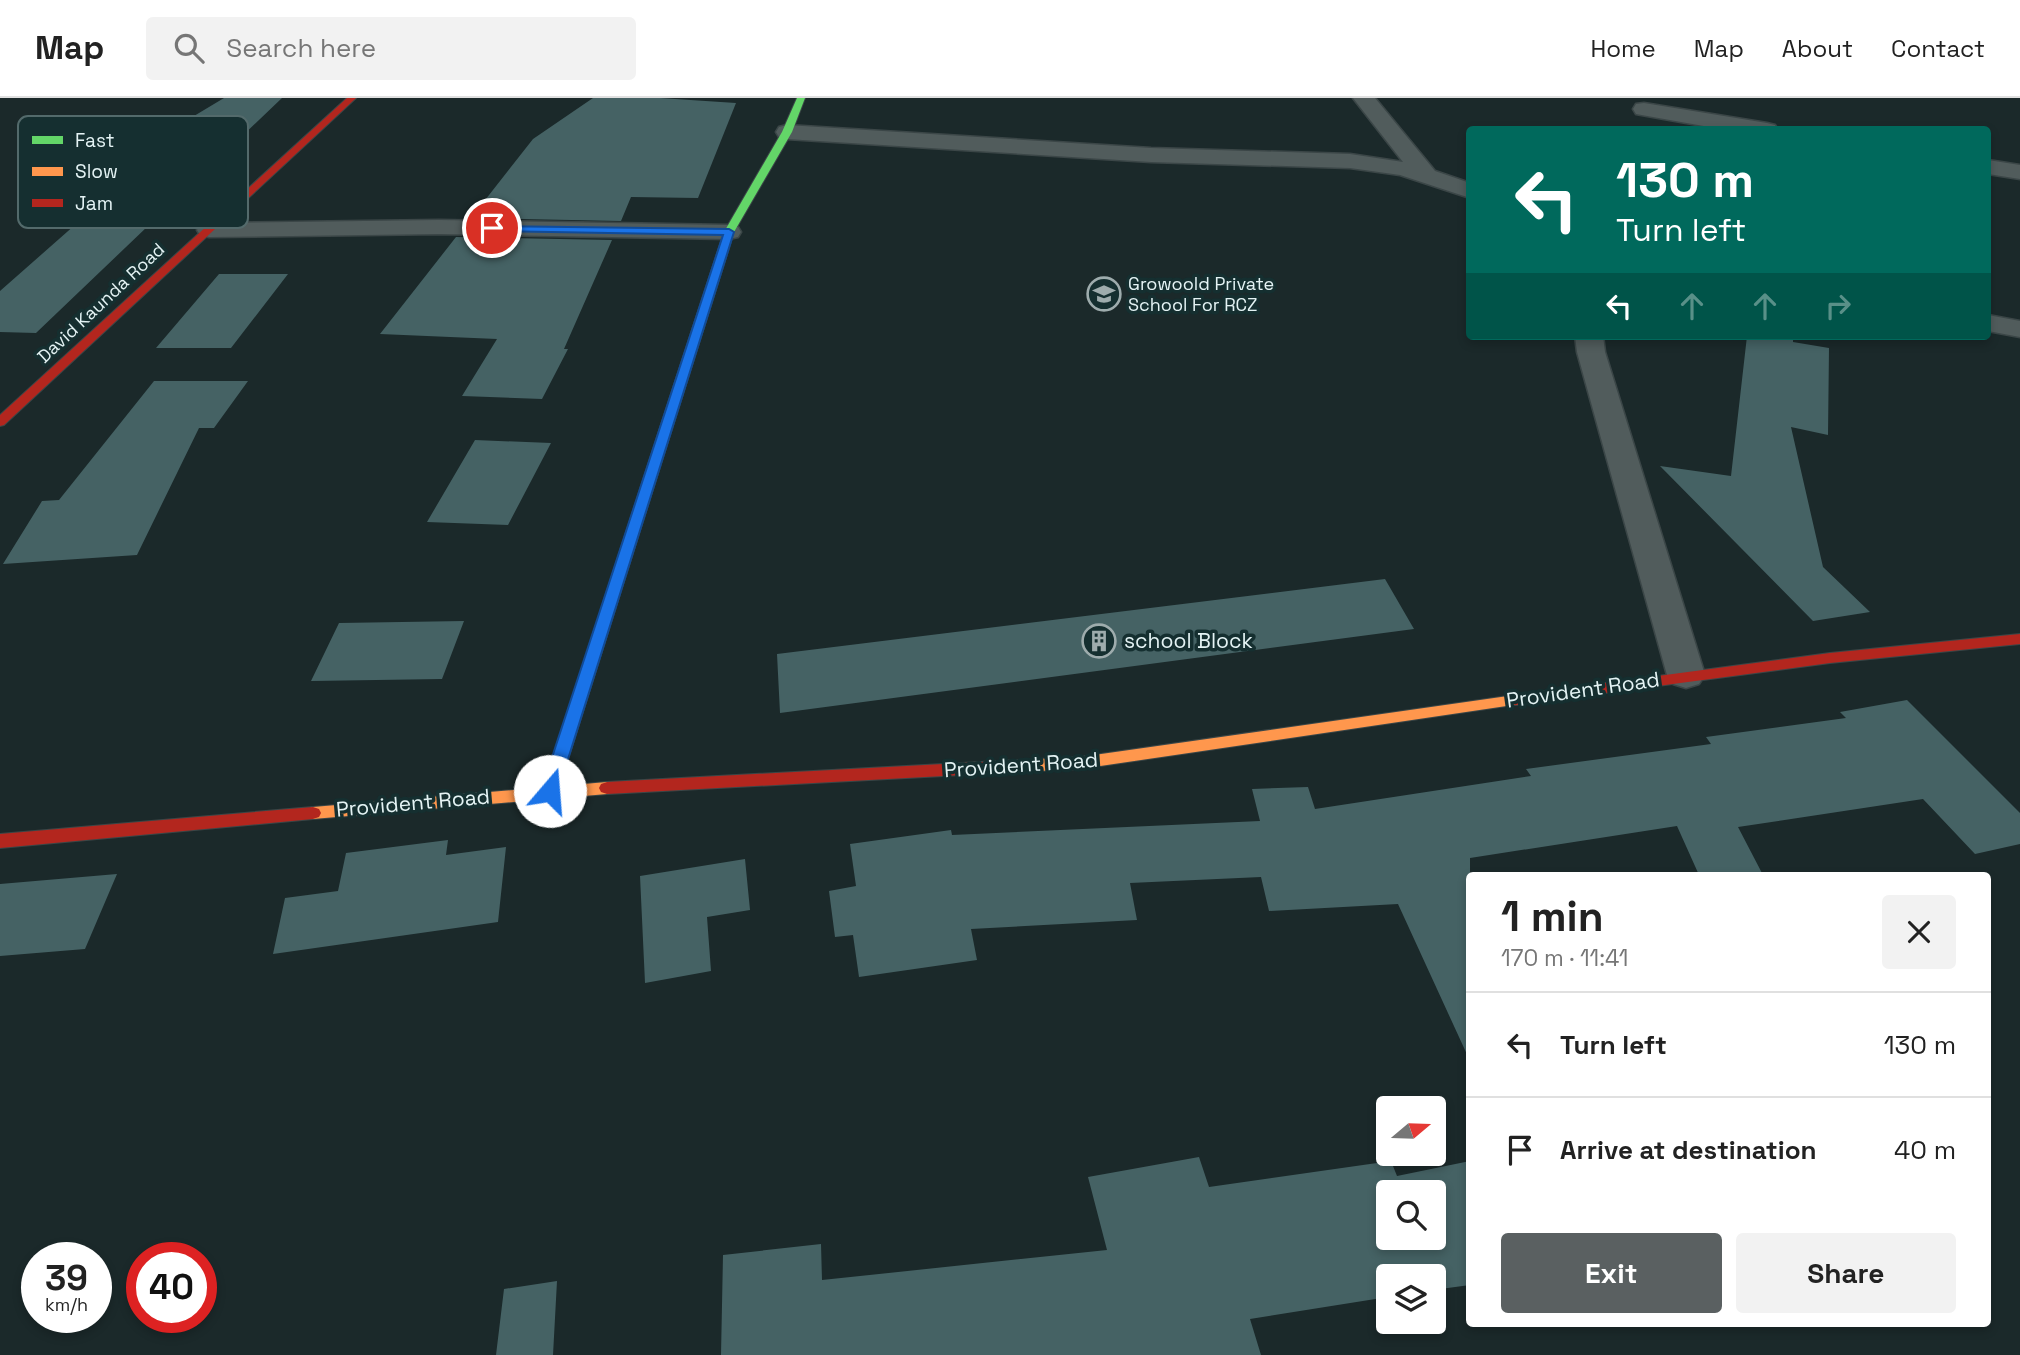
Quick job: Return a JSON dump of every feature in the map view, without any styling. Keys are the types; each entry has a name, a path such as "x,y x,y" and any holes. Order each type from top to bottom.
{"street":[{"name":"David Kaunda Road","path":"248,194 352,98"},
{"path":"550,791 729,232 787,132 801,98"},
{"path":"1364,98 1426,176"},
{"path":"1637,126 1647,104 1749,126"},
{"path":"787,132 1151,155 1350,161 1404,169 1466,190"},
{"path":"1991,167 2020,172"},
{"path":"209,230 439,227 729,232"},
{"name":"David Kaunda Road","path":"0,422 209,230"},
{"path":"1991,324 2020,329"},
{"name":"Provident Road","path":"0,841 550,791 1080,763 1686,675 1590,340"},
{"path":"1686,675 1942,645 2020,639"}],"building":[{"path":"224,98 282,98 248,130 248,116 194,116"},
{"path":"593,98 660,98 736,103 698,198 631,197 621,221 471,218 533,139"},
{"path":"72,228 146,228 36,333 0,332 0,291"},
{"path":"456,237 612,240 564,349 568,349 542,399 462,396 497,339 380,334"},
{"path":"219,274 288,274 231,348 156,348"},
{"path":"1747,340 1793,340 1829,348 1828,435 1791,427 1823,567 1870,612 1813,621 1660,466 1731,476"},
{"path":"154,381 248,381 214,428 199,428 137,555 3,564 42,501 59,500"},
{"path":"475,440 551,443 508,525 427,522"},
{"name":"school Block","path":"1385,579 1414,629 780,713 777,654"},
{"path":"464,621 442,679 311,681 339,623"},
{"path":"1907,700 2020,813 2020,844 1975,854 1923,799 1738,827 1761,872 1698,872 1677,826 1470,858 1470,872 1466,872 1466,1052 1398,904 1269,911 1261,877 1130,883 1137,920 971,929 977,960 859,977 853,935 835,937 829,891 856,886 850,844 951,830 952,835 1260,821 1252,789 1308,787 1315,809 1531,776 1526,769 1711,744 1706,737 1846,718 1840,712"},
{"path":"448,840 446,855 506,847 498,922 273,954 285,898 338,891 346,853"},
{"path":"745,859 750,910 707,917 711,971 645,983 640,876"},
{"path":"117,874 85,949 0,956 0,884"},
{"path":"1199,1157 1209,1187 1376,1163 1376,1166 1393,1166 1397,1176 1466,1162 1466,1286 1446,1288 1446,1264 1376,1264 1376,1299 1250,1319 1261,1355 721,1355 723,1255 821,1244 822,1280 1107,1250 1088,1177"},
{"path":"557,1281 553,1355 496,1355 504,1289"}],"traffic: fast":[{"path":"677,394 729,232 787,132 801,98"}],"traffic: slow":[{"path":"1018,766 1080,763 1515,700"},
{"path":"313,813 607,788"}],"traffic: jam":[{"path":"248,194 352,98"},
{"path":"0,422 211,228"},
{"path":"550,791 677,394"},
{"path":"1515,700 1830,658 2020,639"},
{"path":"607,788 1018,766"},
{"path":"0,841 313,813"}],"place":[{"name":"Growoold Private School For RCZ","path":"1104,294"},
{"name":"school Block","path":"1099,641"}],"route":[{"path":"492,228 729,232 550,791"}]}
